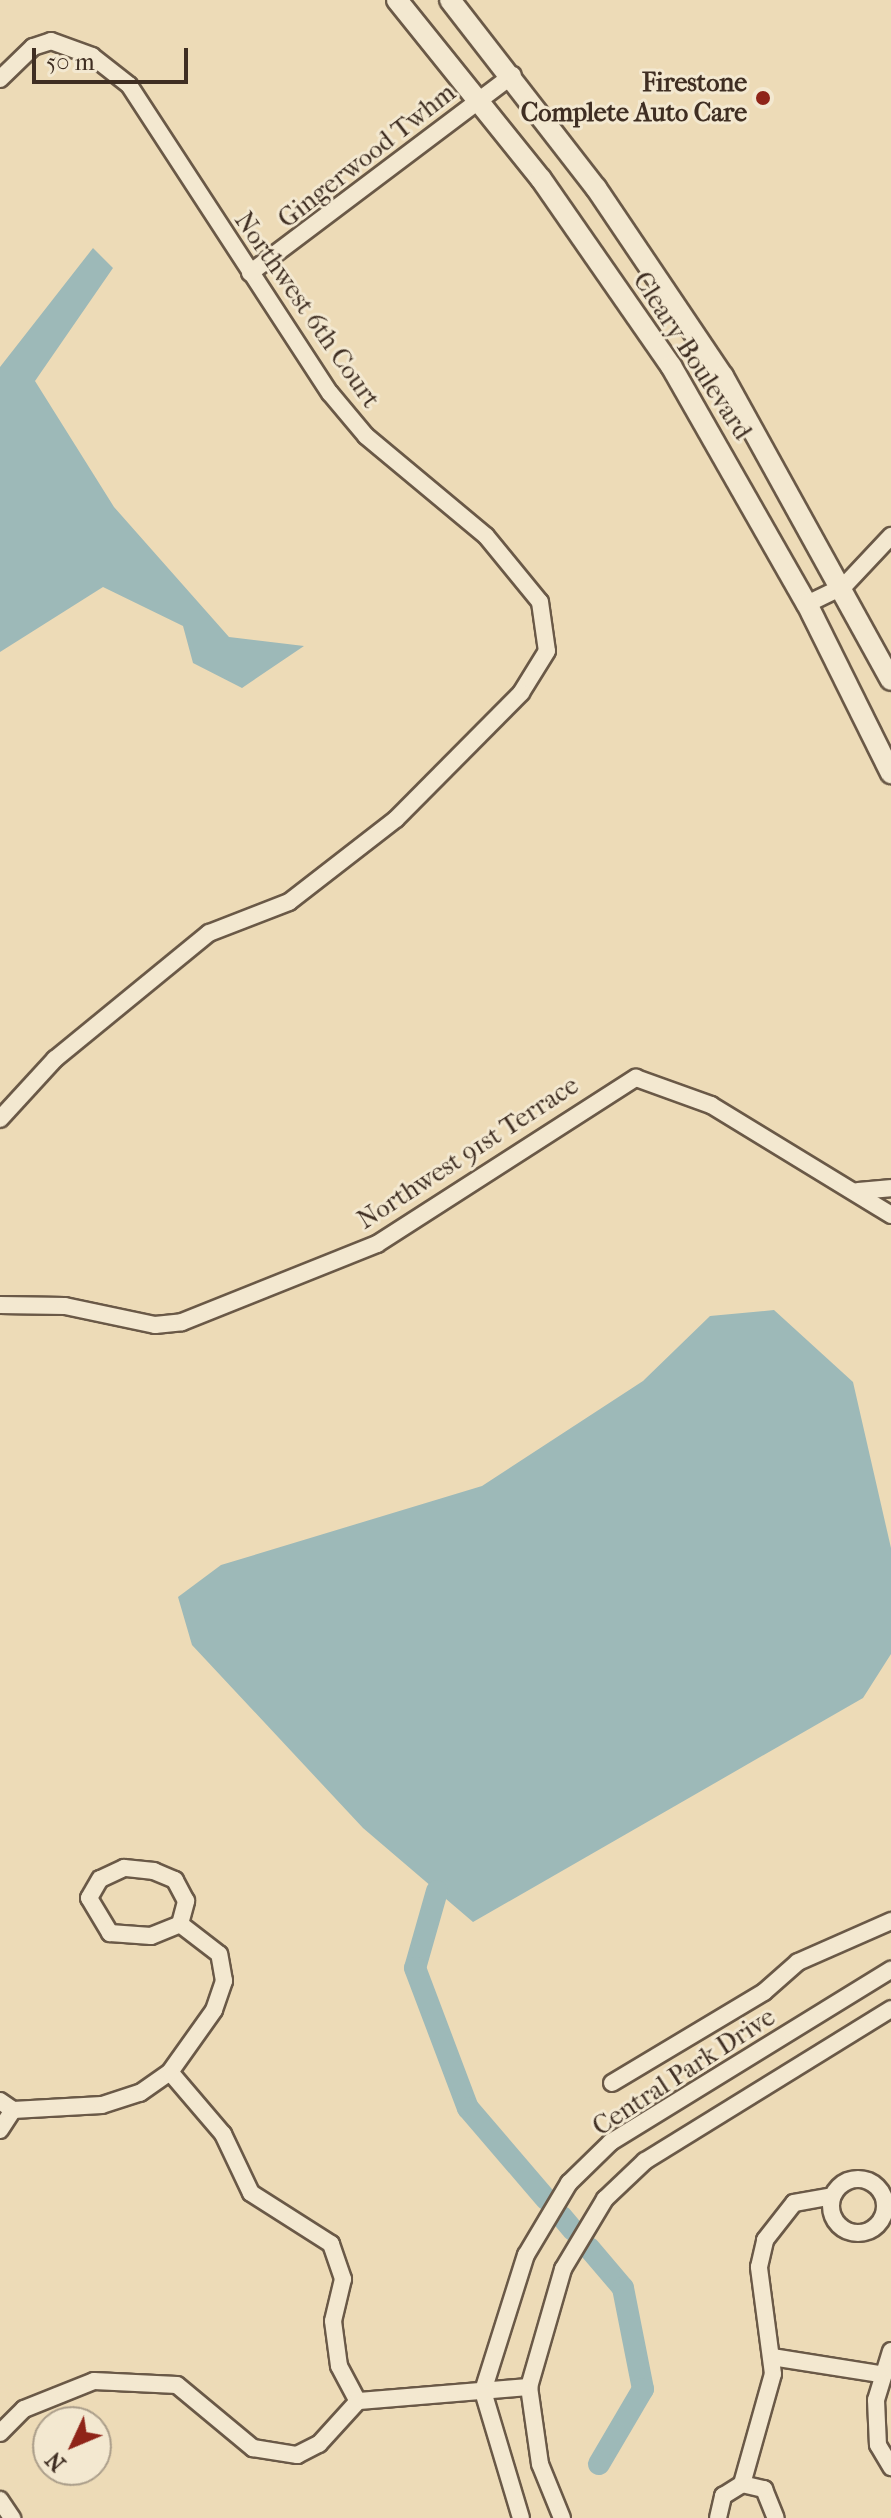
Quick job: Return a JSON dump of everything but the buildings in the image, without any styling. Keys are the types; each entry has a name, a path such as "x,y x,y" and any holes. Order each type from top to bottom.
{"street":[{"name":"Cleary Boulevard","path":"397,0 480,99 671,366 807,604 891,773"},
{"name":"Cleary Boulevard","path":"450,0 513,75 723,376 844,586 891,680"},
{"name":"Northwest 6th Court","path":"0,79 33,47 51,41 92,56 129,85 250,273 366,436 486,536 540,602 547,651 538,672 396,819 289,902 209,933 55,1059 0,1119"},
{"name":"Gingerwood Twhm","path":"250,273 513,75"},
{"path":"807,604 844,586 891,536"},
{"name":"Northwest 91st Terrace","path":"0,1305 65,1306 155,1325 182,1322 377,1244 576,1110 636,1078 711,1105 858,1191"},
{"path":"858,1191 891,1188"},
{"path":"858,1191 891,1215"},
{"path":"124,1868 154,1871 175,1880 186,1901 180,1924 151,1936 110,1933 89,1898 100,1879 124,1868"},
{"path":"612,2083 764,1992 798,1962 891,1921"},
{"path":"0,2130 6,2105 102,2105 140,2093 170,2072 224,1981 219,1954 180,1924"},
{"name":"Central Park Drive","path":"483,2391 526,2255 569,2183 611,2142 891,1970"},
{"name":"Central Park Drive","path":"562,2518 540,2464 529,2387 563,2269 605,2199 645,2161 891,2009"},
{"path":"170,2072 223,2134 251,2193 331,2244 343,2279 333,2321 339,2366 358,2401"},
{"path":"718,2518 723,2496 742,2484 772,2357 759,2267 765,2240 794,2203 832,2196"},
{"path":"891,2351 879,2374 878,2445 891,2467"},
{"path":"772,2357 879,2374"},
{"path":"0,2433 24,2409 94,2381 177,2385 253,2448 297,2455 319,2444 358,2401 529,2387"},
{"path":"483,2391 521,2518"},
{"path":"742,2484 764,2489 776,2518"},
{"path":"0,2500 12,2518"}],"water":[{"path":"93,248 113,268 35,381 114,507 229,637 304,646 242,688 193,663 183,626 103,587 0,652 0,367"},
{"path":"774,1310 853,1382 891,1548 891,1654 863,1698 473,1922 363,1828 192,1645 178,1597 221,1565 482,1486 643,1381 710,1316"}],"waterway":[{"path":"437,1891 415,1968 468,2108 546,2199"},
{"path":"562,2217 573,2230"},
{"path":"589,2248 623,2288 643,2389 599,2464"}],"place":[{"name":"Firestone Complete Auto Care","path":"763,98"}]}
